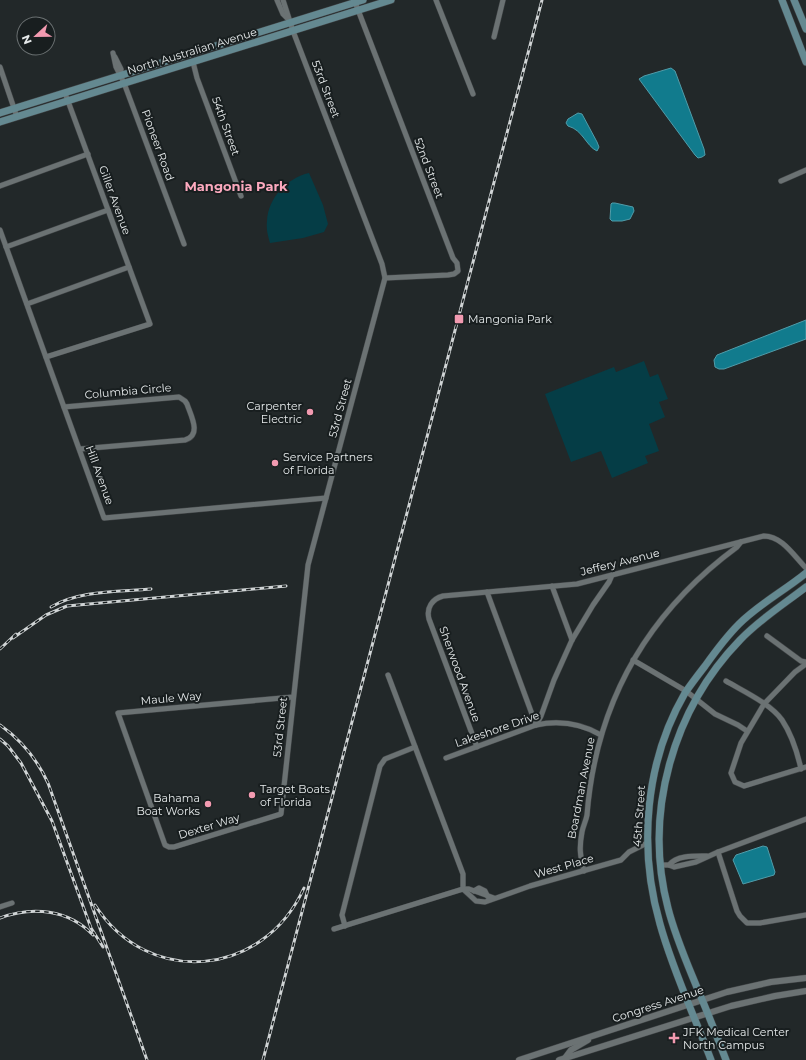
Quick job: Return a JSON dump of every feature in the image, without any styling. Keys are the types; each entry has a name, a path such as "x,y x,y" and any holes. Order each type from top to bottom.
{"main road":[{"name":"North Australian Avenue","path":"0,113 363,0"},
{"name":"North Australian Avenue","path":"0,122 391,0"},
{"path":"782,0 806,62"},
{"path":"794,0 806,30"},
{"name":"45th Street","path":"712,1060 672,959 660,924 652,891 647,843 650,794 658,757 674,716 686,691 738,625 753,611 806,573"},
{"name":"45th Street","path":"726,1060 684,955 668,909 660,865 659,832 663,794 671,758 683,724 696,698 715,669 740,640 770,614 806,587"},
{"path":"648,853 652,860 660,865"}],"street":[{"name":"53rd Street","path":"278,0 283,14 291,22"},
{"name":"53rd Street","path":"281,814 308,565 385,278 382,264 283,0"},
{"path":"436,0 473,94"},
{"path":"494,37 503,0"},
{"name":"52nd Street","path":"355,2 458,268 458,272 448,275 385,278"},
{"name":"54th Street","path":"193,62 197,78 241,196"},
{"path":"0,67 17,117"},
{"name":"Pioneer Road","path":"121,75 184,244"},
{"name":"Giller Avenue","path":"46,356 150,324 66,93"},
{"path":"0,186 88,154"},
{"path":"781,181 806,170"},
{"path":"6,247 108,210"},
{"name":"Hill Avenue","path":"0,230 104,518 326,498"},
{"path":"27,304 129,266"},
{"name":"Columbia Circle","path":"64,407 179,397 187,404 195,427 194,433 191,437 185,440 80,449"},
{"name":"Jeffery Avenue","path":"429,608 433,601 440,597 577,584 764,536 775,538 782,542 806,568"},
{"name":"Boardman Avenue","path":"584,871 579,851 582,831 586,818 591,778 601,735 614,698 634,660 654,628 676,600 705,572 737,547 740,542"},
{"path":"536,725 572,640 612,575"},
{"path":"552,586 572,640"},
{"path":"487,592 536,725"},
{"name":"Sherwood Avenue","path":"429,608 429,619 477,747"},
{"path":"726,681 764,704 781,719 796,748 804,768 748,785 741,786 733,780 731,770 747,731 764,704 795,672 806,663 801,661 767,636"},
{"path":"634,660 686,691 715,714 747,731"},
{"path":"388,675 463,874 463,889"},
{"name":"Maule Way","path":"141,778 118,713 293,697"},
{"name":"Lakeshore Drive","path":"446,758 548,722 565,722 586,727 601,735"},
{"path":"345,926 342,915 380,766 386,759 415,748"},
{"name":"Dexter Way","path":"141,778 163,842 169,847 174,847 281,814"},
{"path":"660,865 669,864 672,860 693,856 708,856 806,819"},
{"name":"West Place","path":"463,889 476,901 485,902 491,897 621,860 629,852 647,843"},
{"path":"636,849 648,853"},
{"path":"718,852 737,911 747,923 760,923 806,915"},
{"path":"334,929 463,889 468,888 474,891 479,888 491,897"},
{"path":"0,907 12,903"},
{"name":"Congress Avenue","path":"520,1060 702,1000 765,983 806,978"},
{"path":"562,1059 752,1000 806,991"},
{"path":"562,1059 571,1050 598,1034"}],"shaded area":[{"path":"671,68 675,71 704,149 705,155 702,157 698,158 695,155 639,79 644,76"},
{"path":"578,113 582,114 597,142 599,147 597,151 590,146 581,134 568,126 566,123 568,119"},
{"path":"309,173 323,205 328,224 324,232 303,238 270,243 267,230 267,221 271,204 286,184 293,179"},
{"path":"612,203 633,207 634,211 630,219 612,221 610,219"},
{"path":"806,320 806,339 724,369 715,367 714,360 717,355"},
{"path":"644,361 650,377 658,374 668,399 659,402 665,417 649,424 659,451 645,456 648,463 612,478 601,451 571,462 545,394 614,367 616,372"},
{"path":"763,846 767,847 775,872 774,875 743,884 733,860 736,855"}],"railway":[{"path":"263,1060 542,0"},
{"path":"13,638 46,615 67,606 286,586"},
{"path":"51,607 74,597 100,593 151,589"},
{"path":"0,649 16,634"},
{"path":"0,725 15,737 34,758 48,783 147,1060"},
{"path":"0,739 8,746 21,763 52,821 91,928 103,947"},
{"path":"95,905 118,932 144,950 174,960 204,961 234,955 262,940 285,918 304,888"},
{"path":"0,918 25,912 49,912 72,920 83,926 93,935"}],"place":[{"name":"Mangonia Park","path":"459,319"},
{"name":"Carpenter Electric","path":"310,412"},
{"name":"Service Partners of Florida","path":"275,463"},
{"name":"Target Boats of Florida","path":"252,795"},
{"name":"Bahama Boat Works","path":"208,804"},
{"name":"JFK Medical Center North Campus","path":"674,1038"}],"district":[{"name":"Mangonia Park","path":"236,186"}]}
